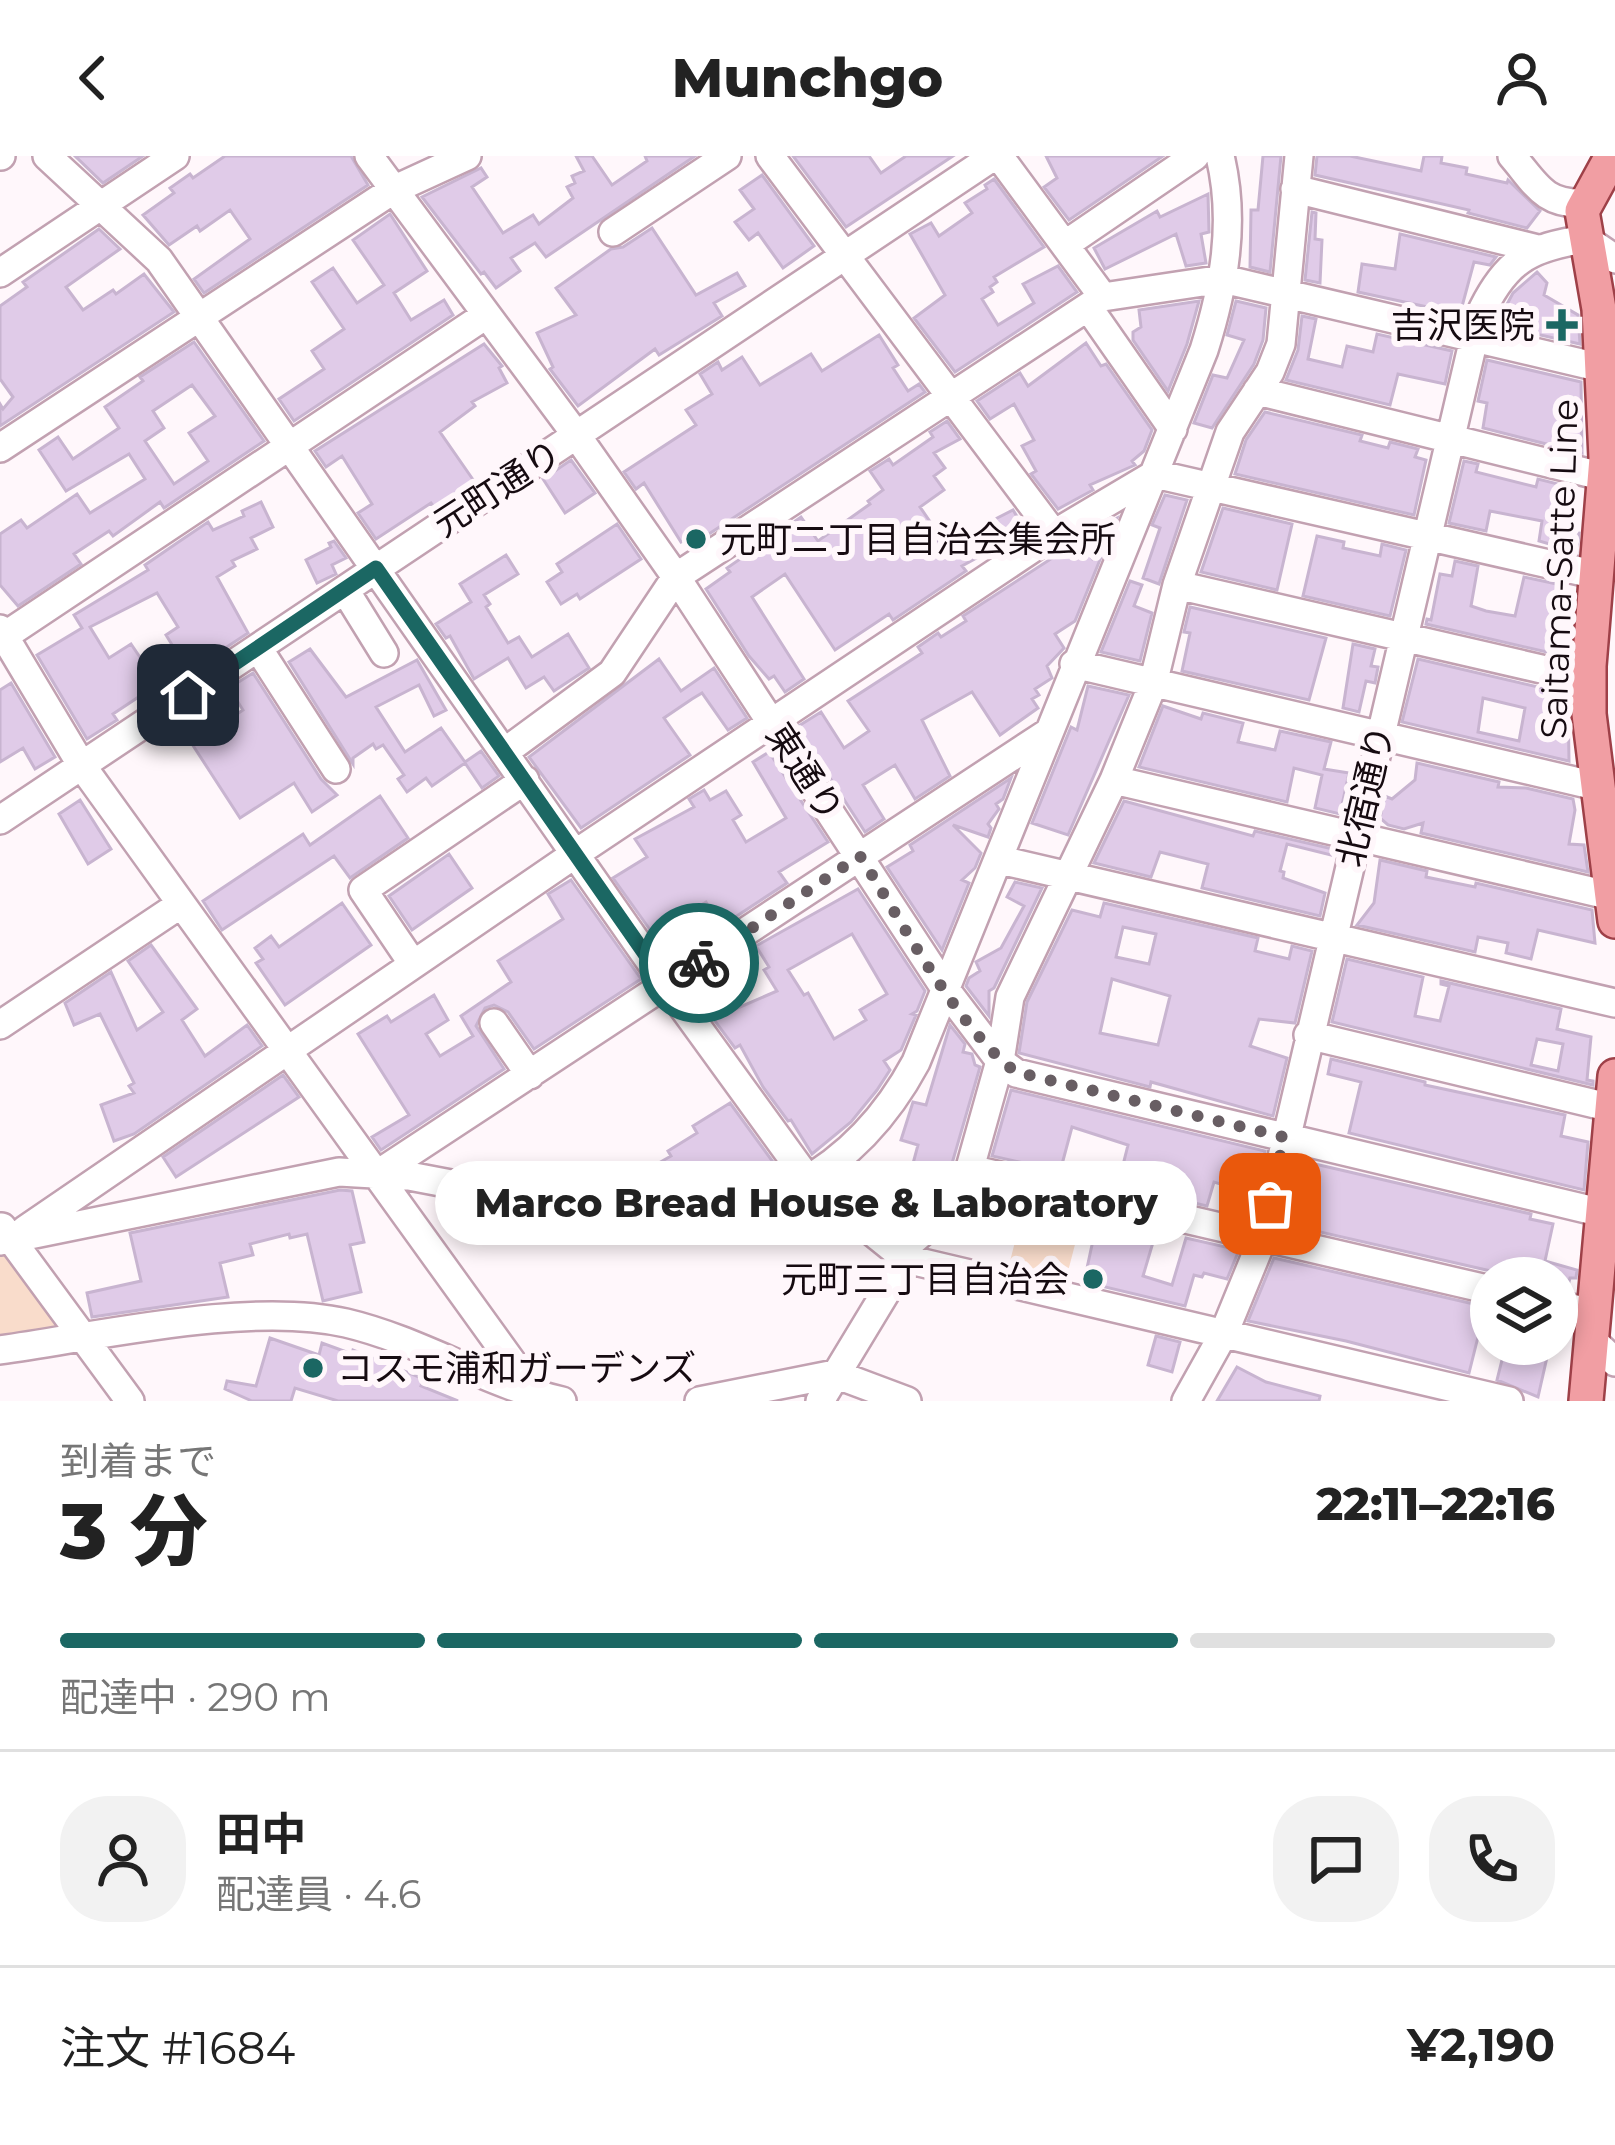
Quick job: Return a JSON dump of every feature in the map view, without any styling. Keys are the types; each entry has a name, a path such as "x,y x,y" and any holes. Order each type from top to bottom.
{"main road":[{"path":"1584,203 1612,156"},
{"name":"Saitama-Satte Line","path":"1584,203 1582,221 1598,294 1609,467 1597,575 1596,786 1613,909"},
{"path":"1586,1401 1602,1322 1603,1213 1614,1092"}],"street":[{"path":"47,156 159,260 809,1181 902,1256 1509,1401"},
{"path":"0,272 175,156"},
{"name":"東通り","path":"368,156 577,436 773,723 946,990 1000,1061"},
{"path":"0,448 393,190 466,156"},
{"path":"613,232 727,156"},
{"path":"770,156 1054,535"},
{"path":"997,156 1066,244 1144,393 1173,429"},
{"name":"元町通り","path":"0,820 997,156"},
{"path":"1066,244 1195,156"},
{"path":"4,1235 339,1172 409,1176 603,1214 660,1220 736,1210 809,1181 856,1143 902,1089 946,990 1204,350 1229,240 1220,156"},
{"path":"820,1401 902,1256 941,1216 970,1169 1000,1061 1010,997 1114,780 1153,684 1177,585 1230,432 1281,344 1299,156"},
{"path":"1512,156 1552,200 1562,205 1584,203"},
{"path":"1294,189 1538,249 1586,239 1615,259"},
{"name":"北宿通り","path":"1186,1401 1224,1333 1263,1238 1473,338 1497,284 1515,262 1538,249"},
{"path":"506,751 612,673 676,578 1096,302 1222,279 1602,368"},
{"path":"486,315 1,635 82,766 543,1400"},
{"path":"1257,391 1449,439 1609,467"},
{"path":"4,1235 1054,535 1155,475 1597,575"},
{"path":"1177,585 1598,679"},
{"path":"345,590 384,652"},
{"path":"257,648 336,769"},
{"path":"1074,664 1596,786"},
{"path":"376,1175 1046,734"},
{"path":"413,964 363,890 525,780"},
{"path":"1114,780 1355,837 1613,909"},
{"path":"1000,860 1615,1003"},
{"path":"0,1025 182,904"},
{"path":"494,1023 530,1075"},
{"path":"1308,1035 1614,1092"},
{"path":"1000,1061 1016,1072 1603,1213"},
{"path":"970,1169 1470,1285"},
{"path":"4,1235 130,1401"},
{"path":"0,1350 254,1316 342,1322 398,1338 543,1400"},
{"path":"699,1401 836,1374 908,1401"}],"shaded area":[{"path":"1029,1187 1086,1202 1064,1287 1007,1273"},
{"path":"9,1249 67,1332 0,1342 0,1251"}],"building":[{"path":"75,156 143,156 103,183"},
{"path":"225,156 351,156 368,185 204,293 194,279 250,239 230,210 169,245 143,215 174,193 170,188"},
{"path":"576,156 592,156 612,185 647,161 645,156 695,156 546,257 535,243 511,258 520,271 496,288 422,197 481,168 487,177 472,187 503,233 533,215 539,224 573,198 567,187 575,183 572,176 584,171"},
{"path":"793,156 869,156 881,173 906,156 953,156 846,227"},
{"path":"1046,156 1163,156 1069,220 1044,187 1057,178"},
{"path":"1263,156 1281,156 1270,272 1250,267 1251,210 1258,210"},
{"path":"1317,156 1350,156 1421,171 1424,156 1442,156 1441,163 1467,168 1466,174 1508,180 1540,211 1527,228 1315,175"},
{"path":"762,175 814,246 783,268 758,233 749,240 735,222 754,209 740,190"},
{"path":"994,179 1044,247 994,277 993,292 982,299 998,325 1034,303 1023,284 1058,266 1077,292 955,372 914,318 945,295 910,234 931,223 939,236 972,213 965,203"},
{"path":"1208,194 1209,232 1201,234 1206,263 1186,266 1176,234 1105,269 1094,248 1157,211 1160,217"},
{"path":"1312,212 1316,213 1315,239 1322,240 1320,283 1305,280"},
{"path":"390,214 427,271 394,293 411,320 444,300 453,315 294,421 279,399 324,369 312,351 344,329 312,282 333,268 357,303 384,285 353,240"},
{"path":"652,228 696,295 737,273 745,286 714,303 722,316 659,355 655,349 578,406 550,369 537,333 576,315 556,288 611,249 623,247"},
{"path":"99,229 120,249 66,287 83,310 144,274 174,312 0,426 0,404 3,409 13,397 0,379 0,306 27,287 23,282"},
{"path":"1400,234 1496,257 1490,265 1474,262 1460,314 1358,292 1362,264 1395,269"},
{"path":"1537,272 1547,283 1544,295 1578,315 1580,344 1496,325 1513,293"},
{"path":"1199,301 1168,391 1133,340 1133,332 1141,327 1139,310"},
{"path":"1236,301 1266,308 1263,340 1254,364 1212,428 1194,423 1213,375 1227,378 1244,340 1227,335"},
{"path":"1302,316 1316,319 1308,359 1342,367 1347,346 1373,352 1377,334 1452,351 1445,384 1398,374 1390,405 1286,380 1298,350"},
{"path":"879,335 908,391 919,384 925,392 689,547 685,540 681,542 644,483 636,489 624,472 696,425 686,410 712,394 700,374 718,362 722,370 742,357 760,385 811,354 822,371"},
{"path":"194,342 264,441 164,508 160,502 113,536 109,531 74,554 81,564 18,606 0,585 0,534 21,520 27,528 77,494 90,513 145,479 129,454 66,491 39,450 58,437 73,459 119,428 105,407 143,381 140,377","holes":["192,385 215,416 189,433 208,461 174,484 145,441 164,428 153,411"]},
{"path":"1086,343 1152,430 1144,451 1132,461 1135,465 1090,485 1093,490 1058,509 1031,474 1036,471 1022,446 1034,440 1014,404 990,419 977,401 1020,373 1028,386"},
{"path":"484,344 502,366 507,383 472,402 475,406 440,432 474,481 376,539 358,513 372,504 342,456 326,467 315,451"},
{"path":"1487,360 1581,382 1582,453 1483,428 1487,403 1478,401"},
{"path":"1265,412 1362,435 1360,441 1388,448 1390,442 1418,449 1415,457 1426,460 1414,515 1235,474 1246,440"},
{"path":"947,421 960,439 934,453 945,468 934,476 944,490 920,507 931,523 926,526 948,557 970,541 966,534 1013,510 1026,531 962,566 966,571 893,620 889,614 835,650 785,574 752,597 804,679 785,692 749,656 706,589 730,572 727,568 801,517 818,541 883,490 870,471 889,459 893,465"},
{"path":"571,460 595,493 565,513 543,479"},
{"path":"1464,461 1478,464 1476,472 1536,487 1538,479 1574,488 1567,531 1579,533 1577,552 1539,541 1542,521 1490,511 1486,531 1449,523"},
{"path":"1165,495 1187,500 1159,584 1143,578 1160,528 1152,525"},
{"path":"261,502 273,527 251,538 257,549 232,561 235,566 217,577 248,633 204,662 201,656 185,666 166,635 178,627 157,593 90,627 109,658 131,644 158,684 113,714 117,720 87,739 37,655 82,628 74,615 148,570 145,565 177,543 208,522 213,530"},
{"path":"1223,508 1292,524 1277,590 1201,572"},
{"path":"1117,518 1075,621 1055,634 1064,648 1047,666 1052,678 1035,689 1039,695 1032,699 1038,708 1000,735 972,692 922,720 950,776 915,799 895,765 863,785 884,819 865,832 797,727 821,712 844,748 869,731 848,701 922,653 918,647 938,633 941,637 966,621 963,616 1080,540 1092,558 1107,523"},
{"path":"617,524 641,559 580,599 577,594 561,604 547,582 562,572 557,564"},
{"path":"1317,536 1380,556 1382,544 1406,550 1390,616 1303,596"},
{"path":"334,541 346,558 332,565 336,574 317,583 306,560"},
{"path":"506,555 518,574 484,595 508,643 519,637 532,657 568,634 589,668 554,691 544,677 526,688 508,658 474,679 450,636 446,638 436,624 471,602 460,584"},
{"path":"1455,561 1478,566 1471,606 1486,611 1515,616 1524,577 1566,586 1551,653 1426,624 1431,620 1440,574 1452,576"},
{"path":"1130,581 1142,585 1134,606 1152,613 1140,661 1101,652"},
{"path":"1190,607 1326,638 1309,700 1182,671"},
{"path":"1353,644 1375,649 1371,666 1378,667 1375,683 1366,681 1359,712 1343,708"},
{"path":"310,649 346,697 417,660 446,710 434,716 419,685 376,707 405,752 441,728 465,762 481,751 499,776 482,788 465,763 432,786 426,778 407,792 398,779 404,775 383,745 376,749 373,744 353,758 353,764 289,662"},
{"path":"659,659 681,691 714,668 747,718 728,730 702,693 692,699 664,718 690,755 581,828 529,757"},
{"path":"1418,659 1568,694 1569,761 1402,722","holes":["1483,698 1525,708 1519,741 1478,732"]},
{"path":"253,673 321,779 337,795 312,812 294,783 240,818 192,744 243,710 229,688"},
{"path":"11,683 55,757 35,769 23,748 0,762 0,690"},
{"path":"1088,686 1129,695 1068,835 1032,823 1071,727 1077,730"},
{"path":"1163,706 1201,719 1203,713 1243,723 1238,742 1275,750 1280,731 1331,742 1324,769 1349,773 1340,814 1315,808 1322,775 1294,768 1287,802 1139,767"},
{"path":"769,752 828,842 779,872 787,883 720,927 706,902 681,918 696,943 671,959 613,878 647,857 635,839 694,807 689,799 704,790 710,800 726,791 741,815 733,820 746,842 786,818 753,762"},
{"path":"1417,763 1499,782 1498,787 1573,799 1569,844 1584,845 1588,872 1421,833 1423,823 1404,829 1388,825 1380,818 1385,796 1392,799 1415,780"},
{"path":"1011,778 988,824 988,837 953,825 981,853 975,868 962,880 969,883 942,950 887,867 913,851 910,845"},
{"path":"380,796 408,838 350,878 334,856 222,930 203,901 303,834 310,845"},
{"path":"80,800 111,849 88,864 59,814"},
{"path":"1124,801 1253,836 1255,831 1333,849 1331,855 1287,844 1280,871 1283,878 1325,893 1320,916 1202,888 1208,864 1160,852 1151,877 1094,863"},
{"path":"449,854 472,888 412,930 389,896"},
{"path":"1380,860 1427,871 1426,877 1475,887 1476,883 1592,910 1595,943 1538,930 1531,959 1506,953 1508,943 1478,937 1475,952 1357,925 1374,903"},
{"path":"571,880 641,979 534,1049 508,1012 494,1005 485,1008 476,1026 504,1069 381,1150 372,1137 409,1115 358,1034 387,1016 391,1022 434,995 448,1020 426,1034 440,1056 473,1036 461,1016 511,982 498,961 563,919 548,894"},
{"path":"1015,882 1042,888 989,991 989,1016 966,986 980,971 976,962 1001,948 1024,906 1007,897"},
{"path":"858,889 925,991 901,1050 884,1061 890,1070 877,1090 851,1122 812,1154 763,1087 740,1045 735,1048 695,994 708,986 724,1014 777,991 756,946","holes":["852,934 887,994 860,1010 866,1020 834,1039 808,993 804,995 788,970"]},
{"path":"342,903 371,945 285,1005 256,963 263,959 255,948 271,936 279,947"},
{"path":"1104,903 1258,938 1255,951 1289,959 1292,946 1312,951 1295,1023 1259,1019 1250,1046 1287,1058 1273,1116 1151,1082 1150,1087 1019,1053 1027,1002 1072,910 1100,917","holes":["1123,927 1156,934 1149,964 1116,957","1112,979 1170,996 1158,1045 1100,1033"]},
{"path":"151,945 197,1009 182,1020 205,1056 247,1025 262,1046 134,1134 114,1141 101,1105 134,1093 129,1086 134,1083 100,1014 74,1025 65,1003 111,972 137,1030 163,1012 128,961"},
{"path":"1347,959 1423,977 1415,1016 1440,1021 1449,986 1441,981 1561,1009 1557,1029 1591,1037 1587,1080 1593,1085 1332,1022","holes":["1537,1039 1563,1044 1558,1071 1531,1065"]},
{"path":"950,1025 965,1044 963,1052 972,1054 980,1067 943,1180 911,1171 918,1145 901,1140 913,1102 926,1105"},
{"path":"1331,1059 1565,1115 1561,1136 1588,1142 1584,1190 1349,1133 1361,1082 1328,1074"},
{"path":"283,1075 299,1097 176,1177 163,1157"},
{"path":"1011,1090 1265,1151 1255,1194 1214,1182 1207,1206 1118,1185 1128,1145 1072,1127 1061,1168 1064,1172 992,1156"},
{"path":"730,1103 781,1173 716,1195 680,1200 674,1189 655,1200 595,1193 625,1174 629,1180 671,1156 668,1151 697,1133 693,1126"},
{"path":"1315,1164 1531,1214 1530,1219 1553,1224 1546,1257 1470,1257 1470,1266 1285,1224 1292,1195 1307,1199"},
{"path":"352,1191 364,1242 350,1245 361,1292 323,1301 307,1234 290,1238 289,1234 250,1244 253,1255 220,1263 228,1297 92,1317 87,1293 141,1281 130,1233"},
{"path":"1098,1217 1154,1239 1143,1276 1172,1285 1186,1238 1239,1250 1227,1279 1194,1275 1185,1306 1084,1282"},
{"path":"1274,1258 1470,1303 1471,1365 1469,1373 1248,1321"},
{"path":"1156,1336 1180,1342 1172,1372 1148,1365"},
{"name":"コスモ浦和ガーデンズ","path":"270,1338 319,1355 322,1343 352,1354 353,1350 424,1379 421,1386 458,1401 338,1401 295,1388 291,1401 252,1401 225,1389 227,1381 256,1386"},
{"path":"1501,1365 1545,1365 1538,1397 1497,1380"},
{"path":"1237,1367 1266,1382 1320,1396 1319,1401 1217,1401"}],"way so far":[{"path":"699,963 860,856 946,990 1000,1061 1016,1072 1284,1137 1270,1204"}],"place":[{"name":"吉沢医院","path":"1562,325"},
{"name":"元町二丁目自治会集会所","path":"696,539"},
{"name":"Marco Bread House & Laboratory","path":"1270,1204"},
{"name":"元町三丁目自治会","path":"1093,1279"},
{"name":"コスモ浦和ガーデンズ","path":"313,1368"}],"route":[{"path":"188,695 376,568 666,984 699,963"}]}
